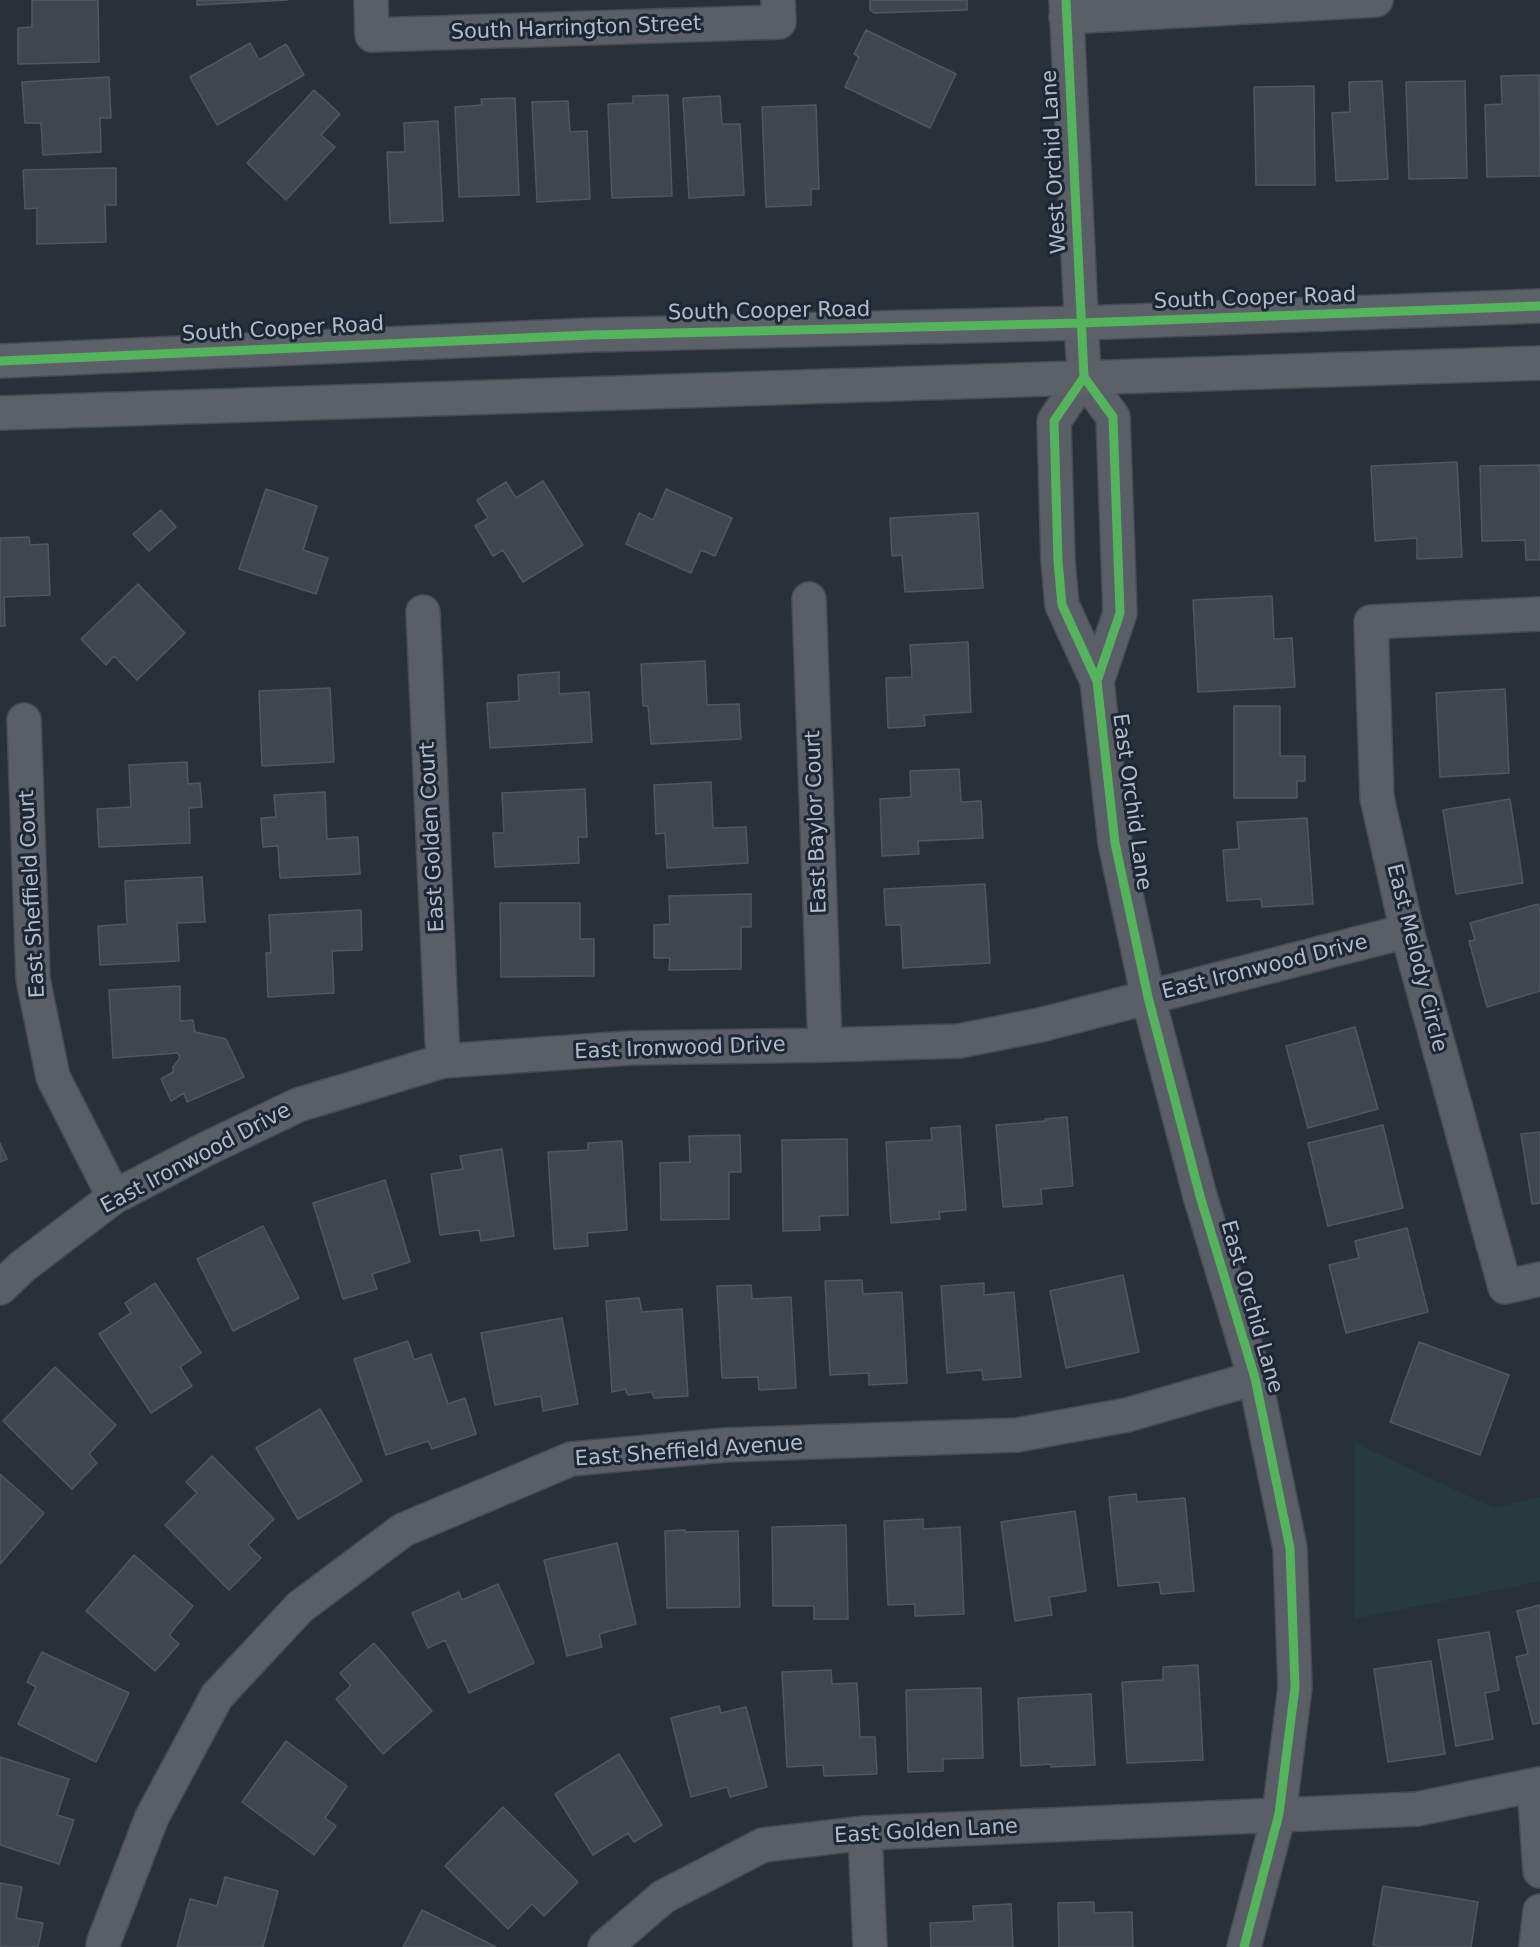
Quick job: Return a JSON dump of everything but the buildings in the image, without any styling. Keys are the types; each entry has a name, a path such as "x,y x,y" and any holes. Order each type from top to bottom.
{"main road":[{"name":"South Cooper Road","path":"0,361 591,335 1082,323 1540,306"},
{"path":"0,413 1540,363"}],"street":[{"name":"South Harrington Street","path":"371,0 372,35 778,11"},
{"path":"1066,8 1376,0"},
{"name":"West Orchid Lane","path":"1066,8 1082,323"},
{"path":"1082,323 1084,377"},
{"name":"East Orchid Lane","path":"1097,681 1120,613 1113,417 1084,377 1054,421 1058,561 1062,605 1097,681 1115,843 1149,997 1200,1196 1255,1378 1290,1548 1294,1687 1279,1814 1244,1947"},
{"name":"East Baylor Court","path":"809,599 825,1045"},
{"name":"East Golden Court","path":"423,612 443,1061"},
{"name":"East Melody Circle","path":"1540,614 1371,622 1377,798 1407,931 1505,1287 1540,1279"},
{"name":"East Sheffield Court","path":"24,720 33,979 53,1077 114,1197"},
{"name":"East Ironwood Drive","path":"0,1288 23,1266 114,1197 206,1149 298,1105 443,1061 630,1048 959,1041 1040,1025 1407,931"},
{"name":"East Sheffield Avenue","path":"104,1947 104,1941 152,1817 217,1696 300,1607 403,1530 571,1459 725,1445 1017,1435 1127,1415 1255,1378"},
{"path":"1537,1784 1540,1871"},
{"name":"East Golden Lane","path":"605,1947 663,1897 764,1845 865,1833 1417,1809 1537,1784"},
{"path":"865,1833 870,1947"},
{"path":"1536,1947 1540,1911"}],"green space":[{"path":"1355,1443 1494,1508 1540,1497 1540,1581 1354,1619"}],"cycle path":[{"path":"1066,0 1084,377 1113,417 1120,613 1097,681"},
{"path":"0,361 591,335 1082,323 1540,306"},
{"path":"1084,377 1054,421 1058,561 1062,605 1097,681 1115,843 1148,997 1200,1196 1255,1378 1290,1548 1295,1687 1279,1814 1244,1947"}]}
